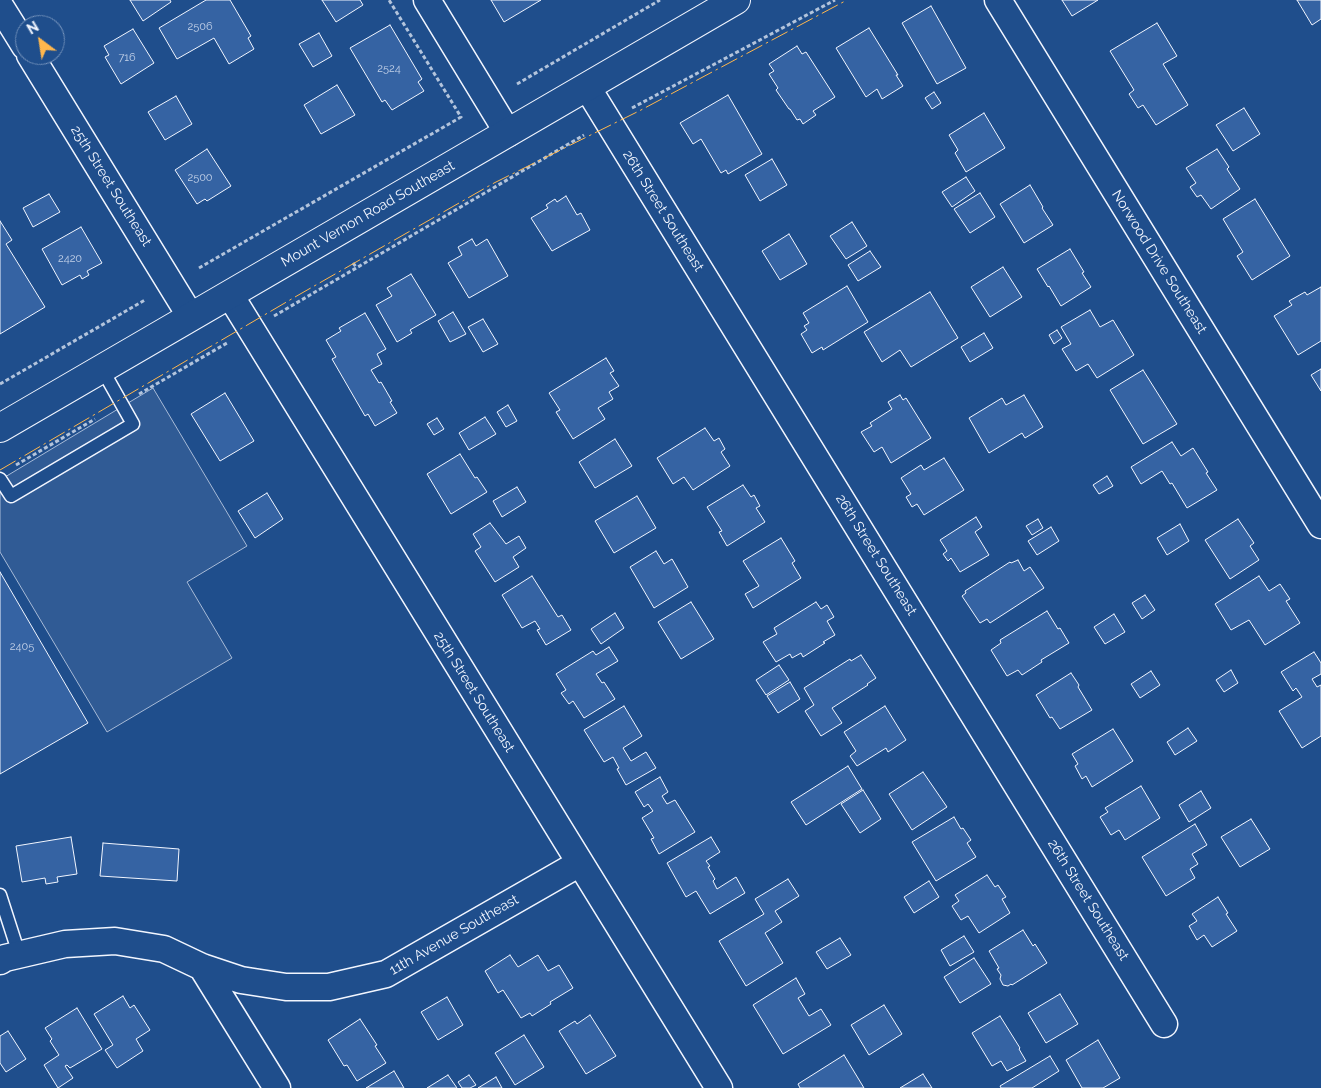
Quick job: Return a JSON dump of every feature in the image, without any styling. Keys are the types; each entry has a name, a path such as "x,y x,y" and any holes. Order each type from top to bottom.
{"main road":[{"name":"Mount Vernon Road Southeast","path":"0,428 736,0"}],"street":[{"path":"427,0 508,133"},
{"name":"Norwood Drive Southeast","path":"998,0 1321,525"},
{"path":"0,6 15,30"},
{"name":"25th Street Southeast","path":"36,65 191,317"},
{"name":"26th Street Southeast","path":"586,87 1164,1024"},
{"name":"25th Street Southeast","path":"230,295 719,1088"},
{"name":"11th Avenue Southeast","path":"10,958 65,944 115,942 164,949 202,967 241,980 286,987 328,987 386,974 580,863"},
{"path":"202,967 277,1088"}],"lane":[{"path":"0,479 10,496 133,424 102,369"},
{"path":"0,895 10,958"}],"path":[{"path":"199,268 461,117 389,0"},
{"path":"517,84 660,0"},
{"path":"628,110 835,0"},
{"path":"273,316 586,134"},
{"path":"318,200 322,207"},
{"path":"354,263 356,267"},
{"path":"0,384 145,300"}],"shaded area":[{"path":"153,388 247,546 187,582 232,658 107,732 0,552 0,480"}],"building":[{"path":"130,0 170,0 171,2 143,21"},
{"path":"206,0 230,0 251,36 248,38 254,49 229,64 214,38 177,59 159,28"},
{"path":"322,0 360,0 363,5 336,22"},
{"path":"491,0 541,0 504,22"},
{"path":"1062,0 1098,0 1072,16"},
{"path":"1297,0 1321,0 1321,19 1312,25"},
{"path":"931,6 966,68 937,84 902,23"},
{"path":"1157,23 1177,56 1163,64 1188,105 1156,125 1143,105 1138,108 1129,94 1134,90 1110,51"},
{"path":"390,25 422,79 418,82 424,91 392,110 385,100 382,102 350,48"},
{"path":"869,28 903,86 882,99 877,89 866,97 836,48"},
{"path":"133,29 154,63 121,84 105,57 109,55 104,46"},
{"path":"319,33 332,56 313,67 299,44"},
{"path":"797,46 802,54 806,52 835,97 813,111 816,115 803,124 800,119 797,120 776,90 778,88 769,74 774,71 769,64"},
{"path":"337,85 355,115 321,134 304,105"},
{"path":"934,92 941,103 932,109 925,98"},
{"path":"728,95 762,154 728,174 726,170 721,173 701,139 693,144 680,123"},
{"path":"176,96 192,124 165,140 148,112"},
{"path":"1244,108 1260,134 1233,151 1216,125"},
{"path":"984,113 1005,148 966,172 955,153 958,150 949,135"},
{"path":"207,149 231,186 207,201 205,199 197,204 175,170"},
{"path":"1217,149 1240,189 1211,209 1201,195 1197,197 1190,187 1196,183 1186,168"},
{"path":"772,159 787,185 760,201 745,175"},
{"path":"966,177 975,191 952,207 942,192"},
{"path":"1030,185 1053,225 1024,243 1000,204"},
{"path":"980,193 995,217 970,233 954,209"},
{"path":"49,194 60,212 33,227 23,208"},
{"path":"566,196 577,215 581,213 590,230 552,251 531,218 548,208 546,205 555,199 557,202"},
{"path":"1255,199 1290,256 1252,280 1237,256 1243,252 1223,219"},
{"path":"0,221 12,240 6,244 45,307 0,334"},
{"path":"852,222 867,246 846,259 830,236"},
{"path":"81,227 102,263 87,271 89,275 82,279 80,275 62,285 42,249"},
{"path":"789,234 807,264 780,280 762,251"},
{"path":"472,239 476,246 487,239 508,276 469,298 448,263 462,255 458,247"},
{"path":"1070,249 1091,287 1061,306 1037,269"},
{"path":"870,251 881,267 858,281 848,265"},
{"path":"1003,267 1022,297 990,317 971,287"},
{"path":"411,274 436,315 410,330 412,333 397,342 376,305 392,296 387,288"},
{"path":"847,286 868,322 823,350 822,347 812,353 801,334 807,330 804,326 809,323 803,313"},
{"path":"1321,287 1321,341 1298,355 1274,316 1292,305 1289,301 1305,292 1307,295"},
{"path":"930,292 958,338 911,367 900,350 882,362 864,332"},
{"path":"1090,310 1100,327 1113,320 1134,355 1097,378 1088,364 1076,371 1062,349 1071,344 1061,327"},
{"path":"453,312 466,334 450,342 438,321"},
{"path":"365,313 386,349 377,354 382,364 371,370 379,383 381,382 397,413 375,426 368,414 365,416 332,359 336,357 326,340 341,331 339,328"},
{"path":"483,319 498,344 483,352 468,327"},
{"path":"1057,330 1062,338 1054,344 1049,335"},
{"path":"984,333 993,348 970,362 961,347"},
{"path":"606,358 614,371 610,373 619,386 609,392 613,399 598,408 605,419 573,439 556,412 560,410 549,393"},
{"path":"1321,369 1321,391 1311,375"},
{"path":"1143,370 1177,424 1143,444 1110,390"},
{"path":"225,393 254,441 220,461 191,414"},
{"path":"900,395 903,400 906,398 931,438 891,463 882,447 874,452 861,432 872,426 870,423 892,409 888,402"},
{"path":"1024,395 1043,427 1025,438 1022,433 989,453 969,418 1002,398 1006,405"},
{"path":"508,405 517,421 506,427 497,412"},
{"path":"485,417 496,434 469,450 459,433"},
{"path":"437,418 444,429 434,435 427,424"},
{"path":"705,428 714,441 719,438 725,449 721,452 730,466 693,490 684,477 673,484 657,458"},
{"path":"615,439 632,466 595,488 579,462"},
{"path":"1172,442 1181,456 1193,448 1217,490 1187,508 1172,483 1170,484 1162,471 1141,484 1131,467"},
{"path":"460,454 475,478 477,477 487,492 451,514 427,474"},
{"path":"944,458 964,490 924,515 917,504 912,507 906,497 911,494 901,478 921,465 924,470"},
{"path":"1107,476 1113,486 1099,494 1093,485"},
{"path":"743,485 751,497 754,495 760,506 756,508 765,522 727,546 719,532 722,531 707,507"},
{"path":"517,487 526,502 502,517 493,501"},
{"path":"267,493 283,519 255,538 238,511"},
{"path":"637,496 656,528 614,553 595,521"},
{"path":"976,517 982,527 975,532 989,555 960,572 951,558 948,561 943,554 947,551 940,540"},
{"path":"1038,519 1043,528 1032,535 1026,526"},
{"path":"1238,519 1254,543 1250,546 1259,560 1230,579 1205,540"},
{"path":"490,523 506,544 519,536 526,548 513,557 519,567 495,582 475,551 481,547 473,534"},
{"path":"1180,524 1189,541 1167,555 1157,538"},
{"path":"1051,527 1059,541 1037,555 1028,541"},
{"path":"781,538 795,561 792,563 801,578 753,608 745,594 759,586 743,561"},
{"path":"656,551 664,564 672,559 688,587 654,608 630,567"},
{"path":"1018,560 1024,571 1030,567 1044,588 990,623 987,619 980,623 962,596 966,593 965,591 1010,562"},
{"path":"0,572 88,723 0,774"},
{"path":"532,576 558,617 562,615 571,630 546,645 537,630 540,629 535,621 522,628 502,595"},
{"path":"1259,576 1269,591 1280,584 1290,599 1286,601 1300,623 1265,645 1249,620 1231,630 1215,604"},
{"path":"1145,595 1155,610 1142,619 1132,603"},
{"path":"691,602 714,639 681,659 658,622"},
{"path":"816,602 821,609 827,605 834,617 827,621 835,635 803,657 801,653 792,658 790,654 776,662 763,642 777,634 774,628"},
{"path":"1047,611 1069,643 1041,660 1042,662 1022,675 1018,670 1007,676 991,650 1001,643 1000,640"},
{"path":"615,613 624,628 601,644 591,629"},
{"path":"1114,614 1125,632 1105,644 1094,627"},
{"path":"609,647 618,661 596,674 602,683 604,682 615,699 584,718 573,701 569,704 561,693 566,690 556,674 593,651 596,655"},
{"path":"1314,652 1321,663 1321,674 1312,679 1317,687 1321,685 1321,736 1302,748 1279,711 1302,697 1296,688 1293,691 1281,672"},
{"path":"861,655 876,678 832,708 842,723 821,736 805,711 814,705 804,688 850,659 851,661"},
{"path":"779,665 789,680 766,695 756,680"},
{"path":"1231,670 1238,683 1224,692 1216,680"},
{"path":"1151,671 1160,685 1140,698 1131,684"},
{"path":"1071,673 1092,710 1060,729 1052,717 1050,718 1036,695"},
{"path":"790,682 800,699 778,713 767,696"},
{"path":"624,706 642,736 623,748 631,761 646,752 656,768 626,785 613,757 604,762 584,730"},
{"path":"885,706 906,740 888,752 886,748 857,766 850,756 856,751 844,732"},
{"path":"1188,728 1197,741 1175,755 1167,742"},
{"path":"1113,729 1133,761 1092,787 1086,776 1082,779 1075,766 1078,764 1072,754"},
{"path":"848,766 862,789 806,825 791,802"},
{"path":"923,772 947,807 912,830 889,794"},
{"path":"660,777 668,792 662,796 667,804 675,800 695,832 659,854 651,839 654,838 642,818 653,811 648,804 644,807 635,792"},
{"path":"1141,786 1160,818 1125,840 1119,830 1111,835 1100,817 1108,812 1105,808"},
{"path":"863,790 881,819 860,833 841,804"},
{"path":"1201,791 1211,808 1189,822 1179,805"},
{"path":"954,817 961,829 963,828 971,840 967,843 976,857 936,881 912,842"},
{"path":"1251,819 1270,849 1240,867 1221,837"},
{"path":"1195,824 1207,845 1192,854 1198,864 1190,869 1195,878 1166,896 1142,857"},
{"path":"71,837 77,874 57,877 58,882 46,884 45,878 22,882 16,846"},
{"path":"711,837 720,852 706,861 710,866 708,867 715,879 713,881 717,889 736,877 745,893 710,914 696,891 686,897 667,863"},
{"path":"103,843 179,849 177,881 100,876"},
{"path":"987,875 995,887 998,885 1006,897 1002,899 1010,913 979,933 968,916 961,920 952,906 959,901 955,895"},
{"path":"788,879 799,896 775,911 782,922 765,933 783,963 746,986 719,941 764,914 755,899"},
{"path":"929,881 939,897 914,913 904,897"},
{"path":"1218,897 1237,931 1212,947 1204,935 1197,940 1189,926 1197,921 1192,914"},
{"path":"1023,930 1047,963 1012,985 1003,985 1000,979 1001,975 997,969 999,968 989,951"},
{"path":"964,936 974,952 950,966 941,950"},
{"path":"840,938 851,955 827,969 816,952"},
{"path":"510,955 518,967 538,955 548,971 559,965 573,988 532,1016 530,1013 521,1018 503,990 498,993 485,971"},
{"path":"974,958 991,984 960,1003 944,977"},
{"path":"796,978 805,994 798,998 809,1016 821,1009 831,1025 783,1054 753,1005"},
{"path":"1060,994 1078,1024 1046,1043 1028,1013"},
{"path":"123,996 130,1008 134,1005 150,1030 136,1039 143,1051 117,1068 105,1050 113,1045 94,1014"},
{"path":"447,997 463,1025 438,1040 421,1012"},
{"path":"884,1005 902,1034 869,1055 851,1025"},
{"path":"77,1008 102,1049 70,1068 67,1065 65,1066 73,1078 58,1088 44,1065 59,1055 50,1041 52,1039 45,1028"},
{"path":"590,1015 616,1056 586,1074 559,1031 575,1021 577,1024"},
{"path":"1000,1016 1026,1061 1007,1071 1001,1061 992,1066 972,1033"},
{"path":"360,1019 386,1063 357,1081 347,1065 344,1066 328,1040"},
{"path":"8,1031 26,1059 6,1072 0,1063 0,1036"},
{"path":"524,1035 544,1067 515,1085 495,1053"},
{"path":"1098,1040 1120,1078 1103,1088 1082,1088 1066,1060"},
{"path":"844,1055 864,1088 800,1088 798,1084"},
{"path":"1050,1056 1059,1071 1032,1088 1001,1088 1000,1086"},
{"path":"394,1071 404,1088 366,1088"},
{"path":"923,1074 932,1088 900,1088"},
{"path":"448,1075 457,1088 427,1088"},
{"path":"469,1075 476,1085 470,1088 462,1088 458,1082"},
{"path":"496,1077 502,1088 478,1088"}],"power":[{"path":"0,470 494,183 641,110 847,0"}]}
